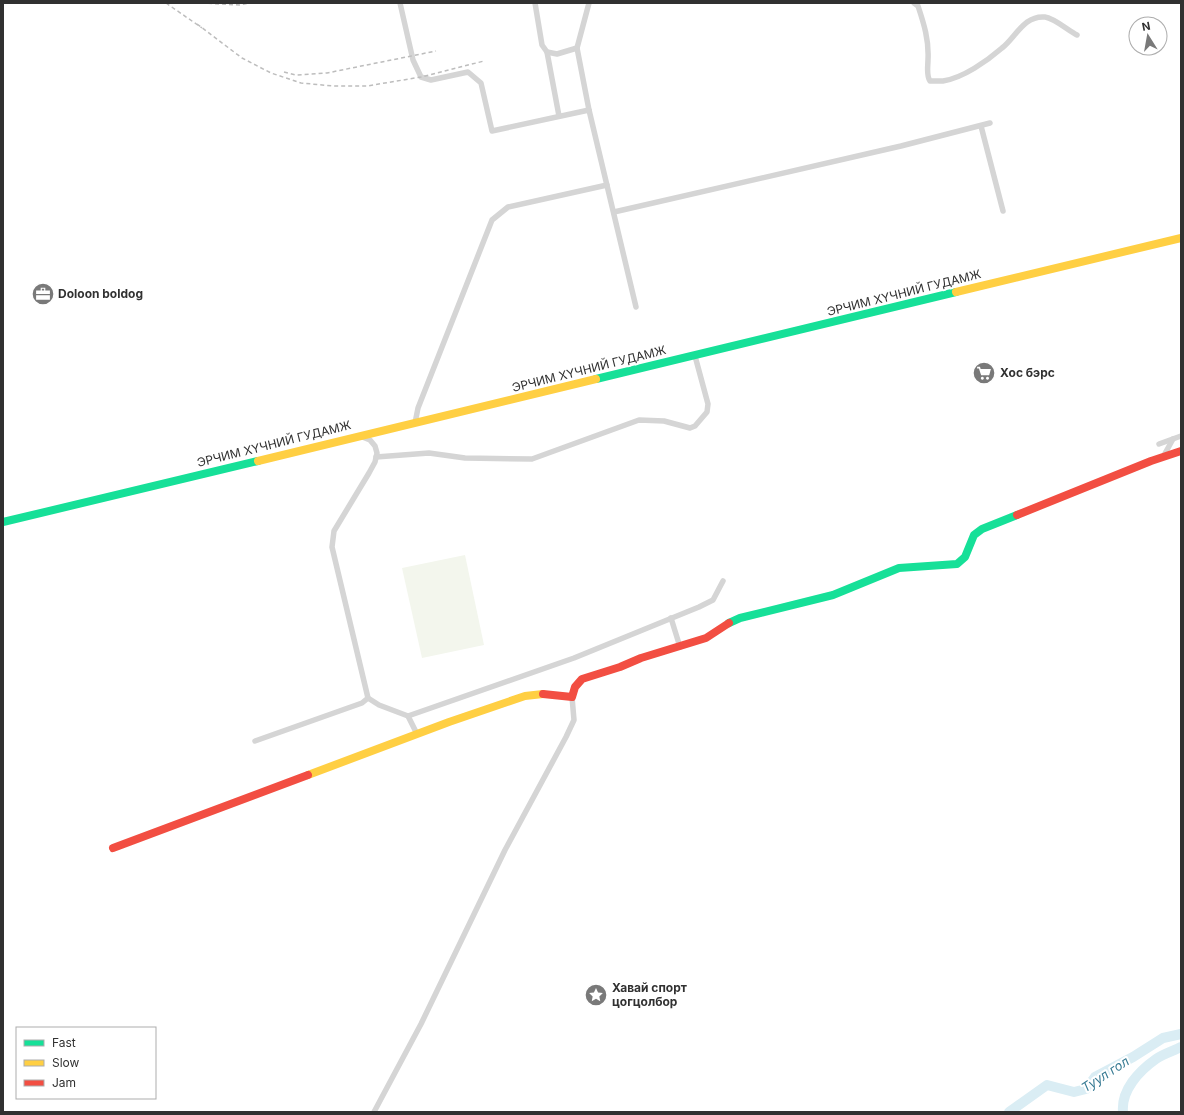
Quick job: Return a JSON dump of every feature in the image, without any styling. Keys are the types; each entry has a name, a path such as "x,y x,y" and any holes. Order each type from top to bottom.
{"main road":[{"name":"ЭРЧИМ ХҮЧНИЙ ГУДАМЖ","path":"3,522 1181,238"},
{"path":"113,848 449,722 525,696 549,694 572,696 575,687 582,679 620,667 641,658 711,637 724,625 740,618 833,595 899,568 957,564 965,557 974,534 982,529 1181,451"}],"street":[{"path":"400,3 413,60 420,77 431,80 468,72 481,83 492,131 589,110"},
{"path":"534,3 542,45 547,52 559,116"},
{"path":"589,3 576,48 589,110 636,307"},
{"path":"914,3 918,6 927,34 929,49 928,77 930,81 943,81 963,74 979,66 1003,48 1026,22 1035,18 1046,17 1077,35"},
{"path":"547,52 557,54 576,48"},
{"path":"614,212 901,146 990,123"},
{"path":"981,126 1003,211"},
{"path":"415,423 418,408 492,220 508,207 607,185"},
{"path":"376,457 429,453 465,458 532,459 638,420 664,421 690,428 695,426 707,412 708,404 695,356"},
{"path":"360,436 374,443 376,457 372,468 334,531 332,547 368,698 380,705 408,716 574,658 707,604 713,600 723,581"},
{"path":"1159,444 1181,436"},
{"path":"1163,457 1173,439"},
{"path":"671,618 680,647"},
{"path":"374,1112 421,1024 505,850 566,737 574,720 572,696"},
{"path":"255,741 362,703 368,698"},
{"path":"408,716 417,734"}],"shaded area":[{"path":"465,555 484,645 422,658 402,568"}],"waterway":[{"name":"Туул гол","path":"1009,1112 1047,1085 1074,1092 1086,1089 1095,1077 1133,1057 1163,1038 1181,1034"},
{"name":"Туул гол","path":"1123,1112 1123,1104 1128,1089 1143,1069 1156,1059 1181,1047"}],"railway":[{"path":"166,3 202,28"},
{"path":"201,3 240,5 249,3"},
{"path":"197,24 242,58 271,73 301,83 333,86 367,86 421,77 484,61"},
{"path":"284,72 296,75 327,73 436,51"}],"traffic: fast":[{"path":"596,379 956,292"},
{"path":"3,522 258,461"},
{"path":"729,623 740,618 833,595 899,568 957,564 965,557 974,535 982,529 1017,515"}],"traffic: slow":[{"path":"956,292 1181,238"},
{"path":"258,461 596,379"},
{"path":"308,775 449,722 525,696 543,694"}],"traffic: jam":[{"path":"1017,515 1151,461 1181,451"},
{"path":"543,694 572,697 575,687 582,679 620,667 641,658 706,638 729,623"},
{"path":"113,848 308,775"}],"place":[{"name":"Doloon boldog","path":"43,294"},
{"name":"Хос бэрс","path":"984,373"},
{"name":"Хавай спорт цогцолбор","path":"596,995"}]}
